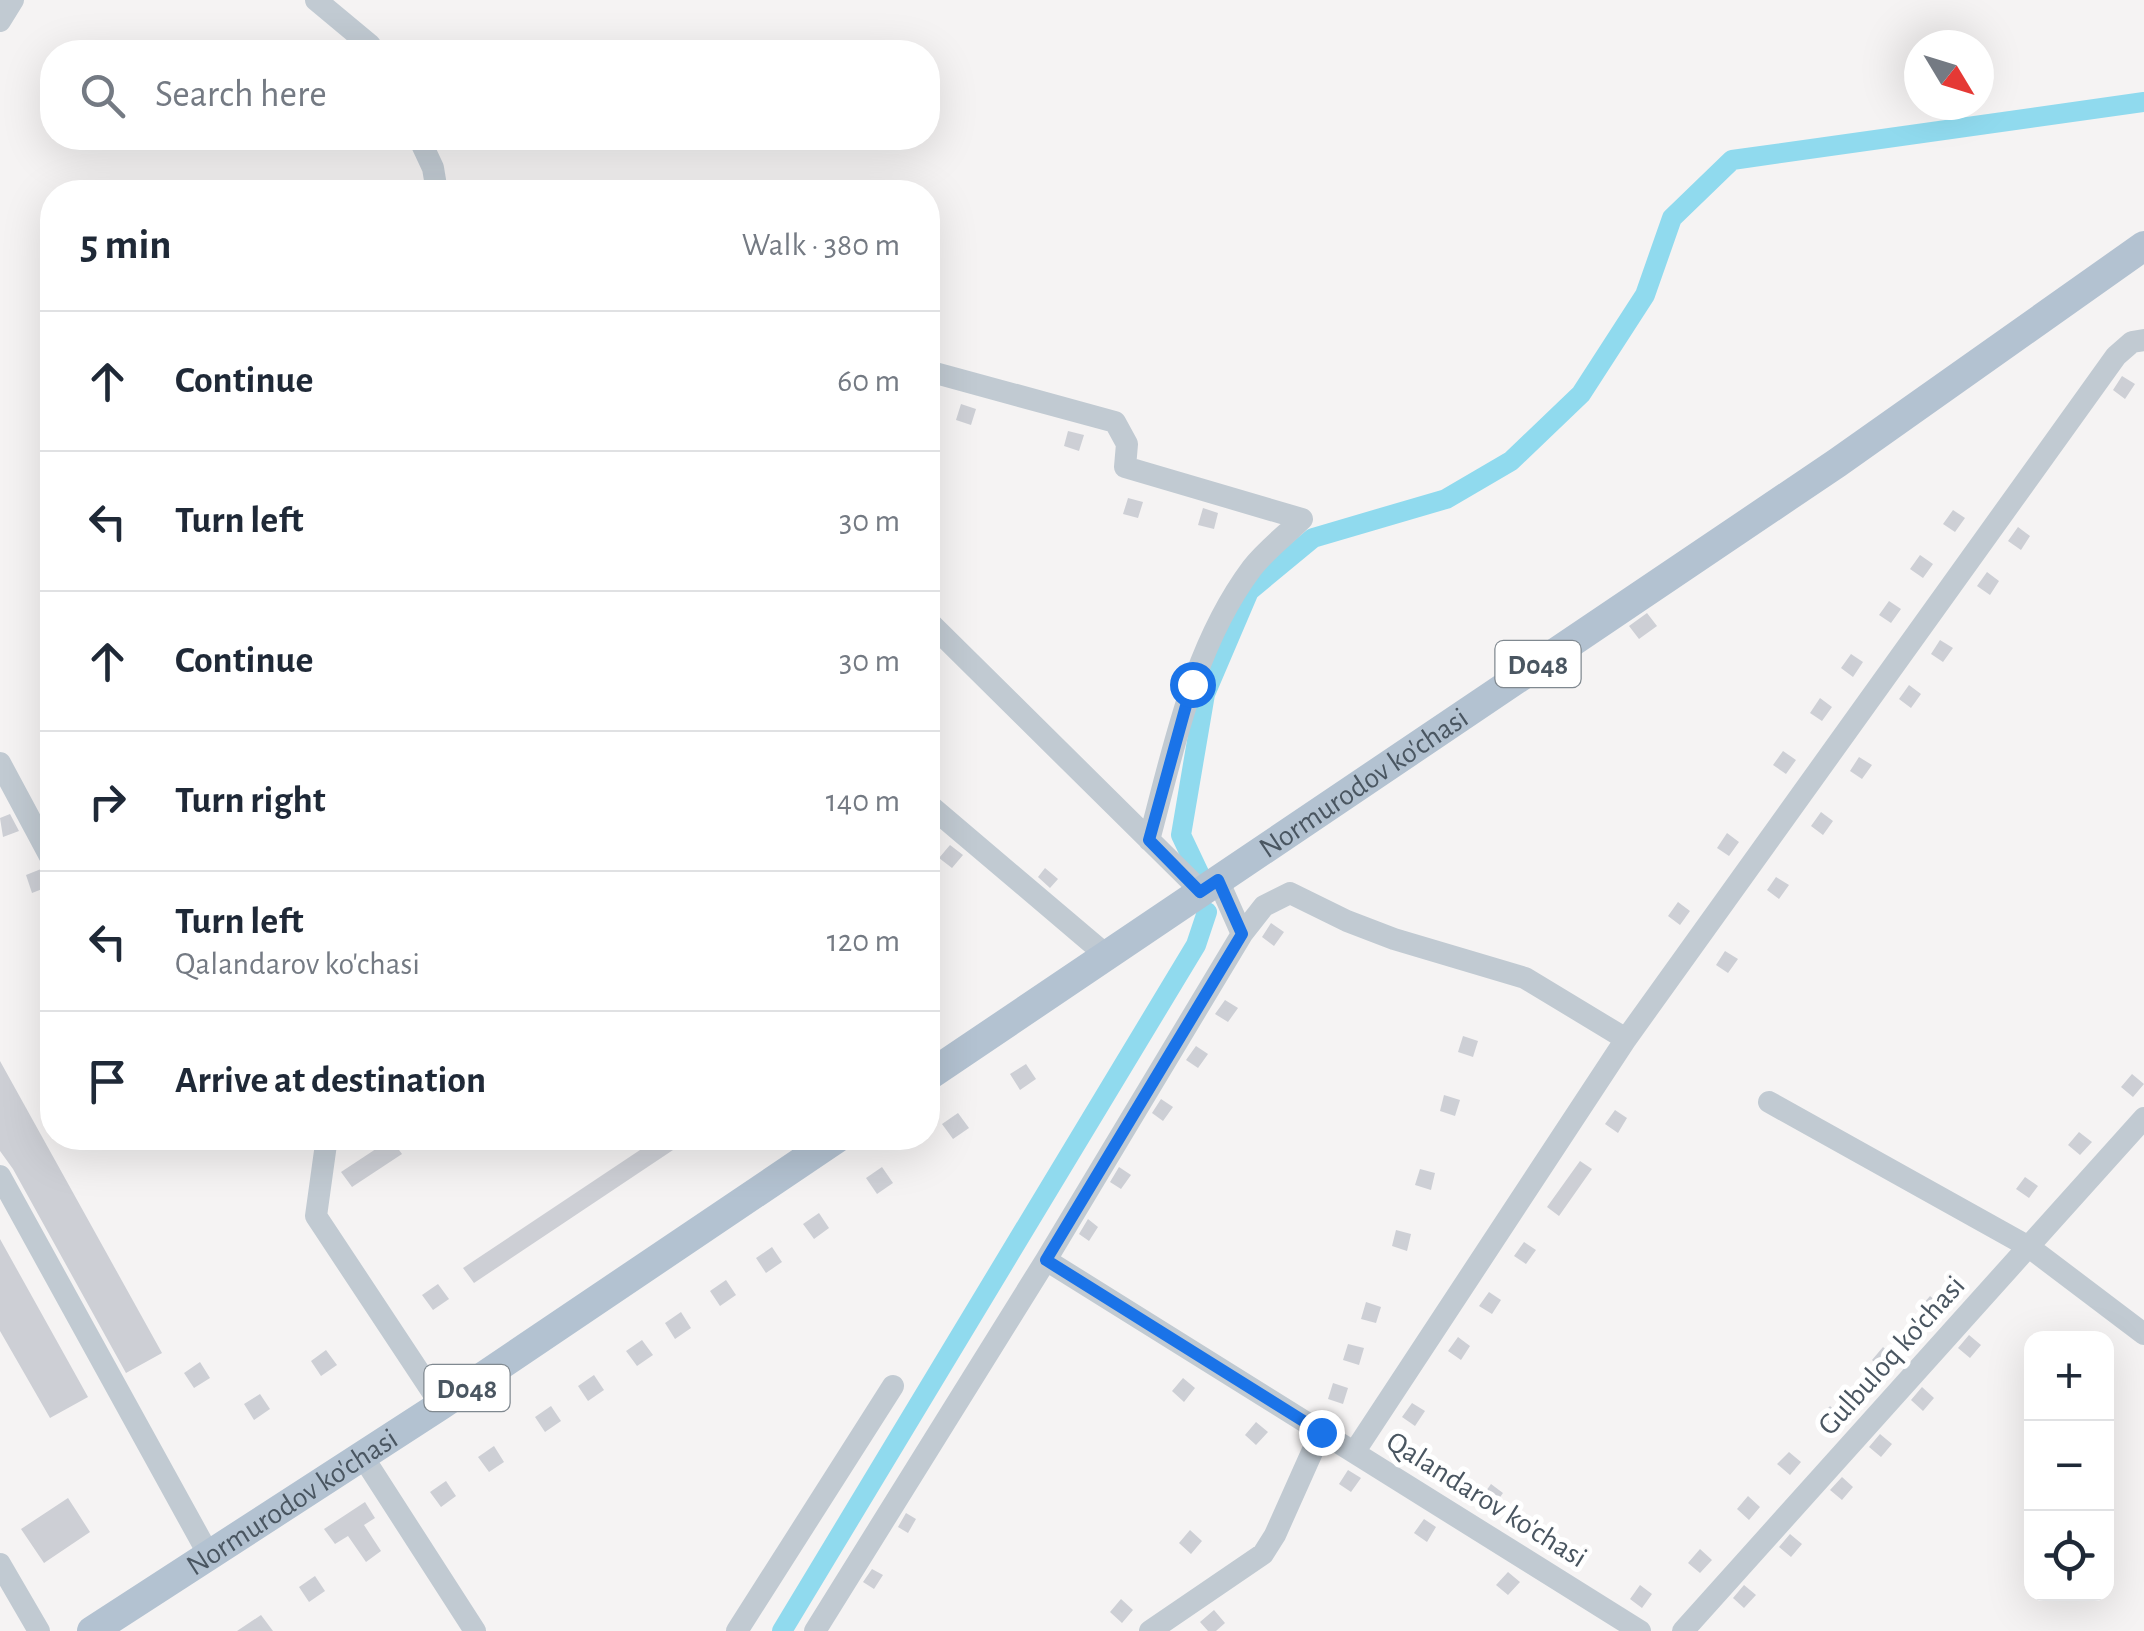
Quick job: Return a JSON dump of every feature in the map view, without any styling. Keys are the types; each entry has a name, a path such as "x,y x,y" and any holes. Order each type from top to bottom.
{"main road":[{"name":"Normurodov ko'chasi","path":"940,1068 1837,463 2144,246"},
{"name":"Normurodov ko'chasi","path":"92,1631 442,1405 819,1150"}],"street":[{"path":"0,21 14,0"},
{"path":"316,0 364,40"},
{"path":"425,150 435,180"},
{"path":"1355,1451 1626,1039 2116,356 2132,342 2144,340"},
{"path":"940,374 1115,422 1126,444 1125,467 1302,519 1253,567 1216,630 1192,684 1149,840"},
{"path":"940,633 1149,840 1209,886 1242,934"},
{"path":"0,763 40,838"},
{"path":"940,814 1106,955"},
{"path":"815,1631 1046,1260 1242,934 1264,906 1290,893 1394,939 1526,978 1626,1039"},
{"path":"1769,1102 2029,1247 2144,1334"},
{"name":"Gulbuloq ko'chasi","path":"1683,1631 2144,1118"},
{"path":"325,1150 316,1216 442,1405"},
{"path":"0,1176 210,1557"},
{"name":"Qalandarov ko'chasi","path":"1046,1260 1640,1631"},
{"path":"737,1631 893,1386"},
{"path":"1150,1631 1263,1554 1321,1432"},
{"path":"363,1457 475,1631"},
{"path":"0,1564 39,1631"}],"building":[{"path":"2122,376 2135,384 2125,399 2113,390"},
{"path":"961,404 976,409 971,425 956,420"},
{"path":"1068,431 1084,435 1079,451 1064,446"},
{"path":"1128,498 1143,502 1138,518 1123,514"},
{"path":"1203,508 1218,513 1214,529 1198,525"},
{"path":"1953,510 1965,518 1955,532 1943,524"},
{"path":"2018,527 2030,536 2021,550 2008,541"},
{"path":"1920,555 1933,564 1923,578 1910,569"},
{"path":"1987,572 1999,581 1990,595 1977,586"},
{"path":"1889,601 1901,609 1891,623 1879,615"},
{"path":"1647,613 1657,626 1639,639 1629,626"},
{"path":"1940,640 1953,648 1943,662 1931,654"},
{"path":"1851,654 1863,662 1853,677 1841,668"},
{"path":"1909,685 1921,694 1911,708 1899,699"},
{"path":"1820,698 1832,707 1822,721 1810,713"},
{"path":"1783,751 1796,760 1786,774 1773,765"},
{"path":"1859,757 1872,765 1862,779 1850,771"},
{"path":"1821,812 1833,821 1823,835 1811,826"},
{"path":"10,814 19,831 3,837 0,818"},
{"path":"1727,833 1739,842 1729,856 1717,848"},
{"path":"950,845 963,855 952,868 940,857"},
{"path":"1045,868 1058,879 1050,888 1038,877"},
{"path":"40,869 40,890 32,893 26,875"},
{"path":"1776,877 1789,885 1779,899 1767,890"},
{"path":"1678,902 1690,911 1680,925 1668,916"},
{"path":"1271,923 1284,932 1274,946 1262,937"},
{"path":"1725,951 1738,959 1728,973 1716,965"},
{"path":"1225,1000 1238,1008 1228,1022 1215,1014"},
{"path":"1463,1036 1478,1041 1473,1057 1458,1052"},
{"path":"1196,1046 1208,1054 1198,1068 1186,1060"},
{"path":"0,1061 40,1133 40,1150 49,1150 162,1353 126,1373 0,1151"},
{"path":"1026,1064 1036,1079 1020,1090 1010,1074"},
{"path":"2132,1074 2144,1084 2133,1097 2121,1087"},
{"path":"1444,1095 1460,1100 1455,1116 1440,1111"},
{"path":"1161,1099 1173,1107 1163,1121 1152,1113"},
{"path":"1615,1110 1627,1118 1618,1133 1605,1124"},
{"path":"958,1113 969,1128 953,1139 942,1124"},
{"path":"2079,1132 2092,1142 2080,1155 2068,1145"},
{"path":"374,1150 399,1150 402,1154 352,1187 341,1172"},
{"path":"640,1150 673,1150 474,1283 463,1268"},
{"path":"1580,1161 1592,1169 1559,1216 1547,1207"},
{"path":"882,1167 893,1183 877,1194 866,1178"},
{"path":"1119,1167 1131,1175 1121,1189 1110,1182"},
{"path":"1420,1169 1435,1173 1431,1190 1415,1185"},
{"path":"2025,1177 2038,1186 2029,1198 2016,1189"},
{"path":"819,1213 829,1228 814,1239 803,1224"},
{"path":"1088,1219 1098,1227 1089,1241 1079,1234"},
{"path":"1396,1230 1411,1234 1407,1251 1392,1246"},
{"path":"0,1239 88,1397 50,1418 0,1331"},
{"path":"1524,1242 1536,1250 1526,1264 1514,1256"},
{"path":"772,1247 782,1262 766,1273 756,1258"},
{"path":"726,1280 736,1295 720,1306 710,1291"},
{"path":"438,1284 449,1299 433,1310 422,1295"},
{"path":"1489,1292 1501,1300 1492,1314 1479,1306"},
{"path":"1930,1296 1942,1306 1931,1319 1919,1309"},
{"path":"1366,1302 1381,1307 1376,1323 1361,1319"},
{"path":"681,1312 691,1328 675,1339 665,1323"},
{"path":"1969,1335 1981,1345 1970,1358 1958,1348"},
{"path":"1458,1337 1470,1346 1461,1360 1448,1351"},
{"path":"642,1340 653,1355 637,1366 626,1351"},
{"path":"1348,1344 1364,1348 1359,1365 1343,1360"},
{"path":"1883,1347 1895,1358 1884,1371 1872,1360"},
{"path":"326,1350 337,1365 321,1376 311,1361"},
{"path":"200,1362 210,1378 194,1388 184,1373"},
{"path":"594,1375 604,1390 588,1401 578,1386"},
{"path":"1183,1378 1195,1388 1184,1402 1172,1391"},
{"path":"1333,1383 1348,1388 1343,1404 1328,1399"},
{"path":"1922,1387 1934,1398 1923,1411 1911,1400"},
{"path":"260,1394 270,1409 254,1420 244,1404"},
{"path":"1412,1403 1425,1411 1415,1426 1402,1417"},
{"path":"551,1406 561,1421 545,1432 535,1417"},
{"path":"1830,1406 1842,1417 1831,1430 1818,1419"},
{"path":"1256,1422 1268,1432 1256,1445 1245,1435"},
{"path":"1880,1434 1892,1444 1881,1457 1869,1447"},
{"path":"494,1446 504,1462 489,1472 478,1457"},
{"path":"1789,1452 1801,1462 1790,1475 1777,1464"},
{"path":"1348,1470 1361,1478 1351,1492 1339,1484"},
{"path":"1842,1477 1853,1487 1842,1500 1830,1490"},
{"path":"446,1481 456,1496 441,1507 430,1492"},
{"path":"1491,1484 1503,1493 1493,1507 1481,1498"},
{"path":"1748,1496 1760,1507 1749,1520 1737,1509"},
{"path":"68,1498 90,1532 44,1563 21,1529"},
{"path":"365,1502 375,1518 364,1525 381,1551 366,1562 348,1536 335,1544 324,1529"},
{"path":"906,1513 916,1519 908,1533 898,1527"},
{"path":"1424,1519 1436,1527 1427,1542 1414,1533"},
{"path":"1190,1530 1202,1541 1191,1554 1179,1543"},
{"path":"1790,1534 1802,1544 1791,1557 1779,1547"},
{"path":"1700,1549 1712,1560 1700,1573 1688,1563"},
{"path":"872,1569 883,1575 874,1589 863,1582"},
{"path":"1508,1572 1520,1582 1508,1595 1496,1585"},
{"path":"315,1576 325,1591 309,1602 299,1587"},
{"path":"1640,1585 1652,1594 1642,1608 1630,1599"},
{"path":"1744,1585 1756,1595 1744,1608 1733,1598"},
{"path":"1121,1599 1133,1610 1122,1623 1110,1612"},
{"path":"1214,1610 1225,1623 1216,1631 1208,1631 1200,1622"},
{"path":"261,1615 273,1631 237,1631"}],"waterway":[{"path":"1199,873 1181,835 1205,694 1249,591 1313,538 1446,499 1511,461 1581,394 1645,295 1672,218 1732,160 2144,102"},
{"path":"782,1631 1196,945 1207,912"}],"route":[{"path":"1192,684 1149,840 1200,892 1218,880 1242,934 1046,1260 1321,1432"}]}
